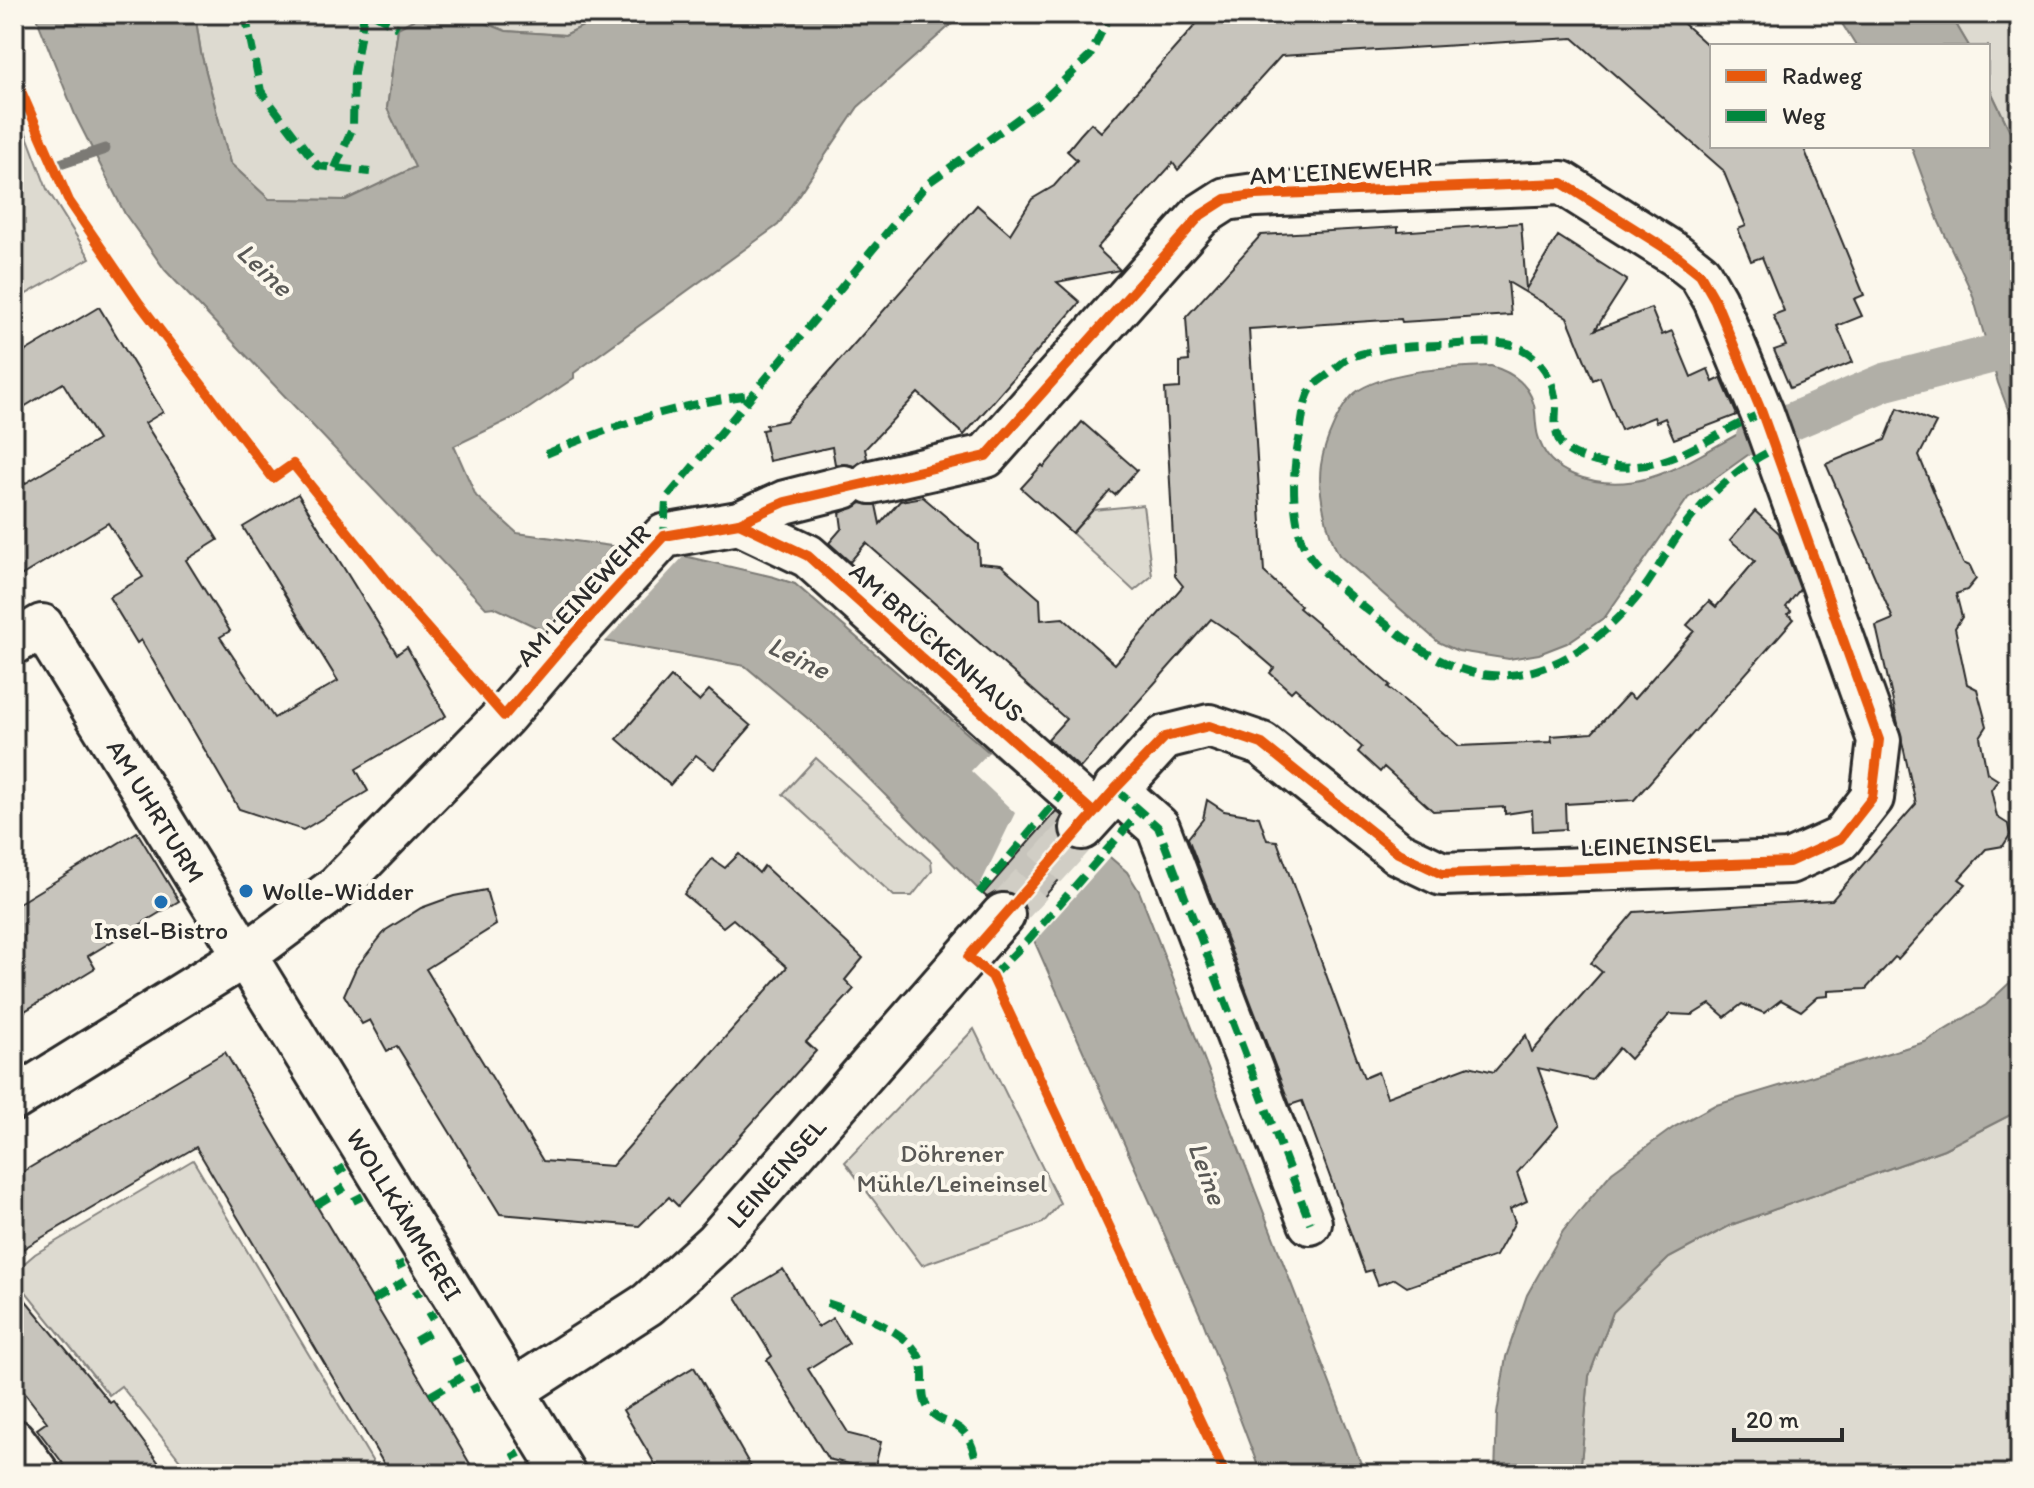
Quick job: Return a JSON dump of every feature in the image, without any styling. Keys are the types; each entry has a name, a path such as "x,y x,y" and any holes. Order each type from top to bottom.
{"street":[{"name":"AM LEINEWEHR","path":"246,955 337,887 504,716 664,536 739,523 785,502 986,456 1201,215 1226,199 1255,195 1562,183 1676,255 1700,274 1715,300 1768,431"},
{"name":"LEINEINSEL","path":"1097,810 1165,737 1209,726 1262,744 1398,853 1442,874 1789,862 1840,839 1872,798 1879,740 1768,431"},
{"name":"AM BRÜCKENHAUS","path":"739,523 808,556 1097,810 1158,827 1310,1223"},
{"name":"AM UHRTURM","path":"14,643 42,626 246,955"},
{"name":"LEINEINSEL","path":"513,1391 648,1304 715,1243 1003,915"},
{"path":"14,1099 246,955"},
{"name":"WOLLKÄMMEREI","path":"246,955 564,1474"},
{"path":"14,1441 38,1474"}],"green space":[{"path":"195,14 424,14 398,28 387,108 416,167 346,200 269,199 230,163 201,53"},
{"path":"462,14 607,14 565,35 506,31"},
{"path":"1950,14 2020,14 2020,152 1990,89 1990,44 1968,44"},
{"path":"14,101 47,189 90,258 14,301"},
{"path":"1143,505 1152,576 1134,591 1072,533 1093,510"},
{"path":"816,758 931,861 932,871 912,896 894,896 783,794"},
{"name":"Döhrener Mühle/Leineinsel","path":"974,1029 1060,1203 1043,1223 922,1265 845,1162"},
{"path":"2020,1110 2020,1474 1580,1474 1589,1376 1613,1312 1669,1258 1731,1225 1944,1149"},
{"path":"193,1160 380,1474 191,1474 121,1386 109,1395 14,1277 14,1272 35,1254"}],"water":[{"name":"Leine","path":"35,14 195,14 201,53 230,163 269,199 346,200 415,167 387,108 398,28 424,14 462,14 506,31 565,35 607,14 963,14 858,107 778,225 574,373 574,378 519,415 454,446 476,496 517,533 684,556 795,584 1127,872 1139,891 1365,1474 1261,1474 1202,1319 1033,938 978,889 818,727 745,666 542,630 494,607 486,608 165,270 125,214 76,117"},
{"path":"1836,14 1950,14 1968,44 1855,44"},
{"path":"1990,89 2020,152 2020,441 1998,383 1972,293 1939,222 1912,148 1990,148"},
{"path":"1491,366 1512,375 1528,391 1543,449 1556,465 1574,475 1598,482 1622,483 1644,479 1687,462 1751,427 1759,447 1688,498 1605,617 1567,643 1539,654 1509,659 1458,651 1438,642 1339,555 1327,523 1320,487 1321,465 1329,435 1345,404 1359,390 1405,374"},
{"path":"2020,973 2020,1110 1944,1149 1731,1225 1669,1258 1613,1312 1589,1376 1580,1474 1495,1474 1497,1414 1506,1357 1527,1295 1563,1231 1612,1172 1674,1127 1713,1106 1925,1042 1986,1005"}],"pier":[{"path":"620,545 684,556 603,644 540,634"},
{"path":"989,752 1111,856 1033,943 978,889 1015,813 971,771"}],"building":[{"path":"1205,14 1673,14 1710,47 1710,148 1804,148 1864,295 1854,299 1862,316 1837,326 1853,362 1790,388 1774,350 1786,346 1773,315 1784,311 1762,257 1751,261 1738,229 1746,226 1723,170 1573,38 1281,56 1178,170 1173,163 1097,248 1120,270 1057,282 1080,302 964,435 918,393 865,449 867,458 854,466 835,464 832,447 769,461 762,430 767,429 766,425 786,421 977,205 1010,234 1032,199 1054,186 1077,160 1067,151 1080,135 1091,123 1101,132"},
{"path":"1521,223 1526,289 1558,236 1627,280 1595,330 1651,308 1662,335 1672,331 1691,377 1708,369 1713,382 1721,378 1737,415 1674,439 1665,418 1656,422 1654,417 1621,430 1600,377 1593,380 1567,317 1508,282 1511,315 1249,329 1264,572 1301,606 1299,608 1459,746 1552,742 1551,736 1592,733 1628,694 1634,699 1694,631 1687,625 1709,601 1716,607 1755,561 1730,540 1755,511 1779,533 1800,589 1786,607 1794,619 1634,800 1565,804 1566,829 1533,831 1532,810 1505,814 1505,807 1433,811 1384,767 1380,772 1358,752 1362,747 1295,688 1291,692 1270,673 1274,668 1211,619 1080,768 1048,739 1066,719 866,543 850,562 829,543 842,528 840,513 861,503 876,505 880,524 900,501 923,497 978,544 979,563 1001,565 1040,599 1041,620 1063,618 1115,664 1183,586 1175,576 1165,389 1180,388 1180,362 1189,361 1186,317 1261,235 1398,227 1398,232"},
{"path":"99,307 163,412 145,423 218,540 186,560 230,631 220,637 274,718 338,681 243,527 298,494 397,654 407,647 446,716 356,769 368,791 303,830 239,809 141,640 137,643 109,597 143,577 108,523 14,580 14,490 98,440 63,383 14,413 14,358"},
{"path":"1898,408 1936,423 1919,456 1963,563 1970,566 1976,579 1967,590 1956,594 1962,617 1955,628 1967,684 1977,689 1987,726 1980,737 1987,773 1998,780 1991,790 1997,817 2008,824 2010,835 2003,846 1986,849 1959,879 1966,884 1898,959 1895,957 1866,989 1828,991 1828,996 1817,997 1801,1011 1781,1000 1764,1013 1742,1004 1725,1017 1710,1004 1692,1015 1670,1014 1630,1059 1619,1048 1592,1080 1538,1068 1559,1125 1517,1173 1527,1201 1510,1209 1515,1222 1496,1256 1407,1287 1395,1279 1378,1285 1372,1270 1365,1272 1302,1101 1290,1105 1188,838 1203,819 1207,800 1224,811 1259,817 1267,840 1277,841 1364,1078 1378,1072 1387,1097 1469,1066 1494,1072 1526,1035 1532,1052 1602,972 1591,963 1634,912 1832,900 1916,804 1876,626 1893,619 1826,464 1885,440"},
{"path":"1082,422 1137,470 1115,495 1110,491 1072,533 1021,488 1042,465 1044,467"},
{"path":"671,677 699,701 709,690 751,726 714,769 696,755 670,785 617,739"},
{"path":"1056,811 1062,816 1058,824 1059,834 1065,845 1076,851 1085,851 1026,917 1025,907 1018,897 1007,891 987,897 983,894"},
{"path":"137,832 179,901 88,956 95,968 23,1012 14,997 14,906"},
{"path":"739,854 759,873 764,866 863,958 845,980 854,989 806,1042 816,1051 678,1206 669,1197 639,1226 500,1214 397,1046 387,1051 370,1020 362,1024 344,995 356,968 386,930 421,908 454,896 486,890 496,925 426,969 543,1161 612,1166 787,967 733,919 723,927 684,894 712,859 725,868"},
{"path":"225,1052 476,1474 390,1474 196,1147 14,1254 14,1177"},
{"path":"783,1269 818,1327 833,1318 849,1343 808,1369 849,1434 881,1442 874,1470 828,1459 767,1360 772,1356 736,1297"},
{"path":"14,1286 110,1403 113,1401 167,1474 71,1474 37,1429 47,1422 14,1379"},
{"path":"694,1367 755,1474 661,1474 623,1410"}],"waterway":[{"path":"60,164 105,149"},
{"path":"1755,437 1885,382 2020,347"}],"tunnel":[{"path":"1003,915 1082,828"}],"marked path":[{"path":"245,14 261,91 318,166 370,172"},
{"path":"335,168 353,127 354,73 364,14"},
{"path":"374,14 398,28"},
{"path":"671,535 664,536 666,499 927,184 1040,103 1090,56 1110,14"},
{"path":"1762,413 1682,454 1641,466 1619,466 1581,458 1561,444 1556,430 1555,396 1550,379 1540,363 1518,347 1479,343 1392,348 1356,355 1316,384 1306,400 1294,477 1301,539 1315,563 1341,589 1423,651 1476,673 1526,673 1572,654 1612,624 1645,587 1700,507 1735,474 1775,449"},
{"path":"546,454 647,417 752,395"},
{"path":"979,893 1067,788"},
{"path":"1115,789 1158,827 1310,1223"},
{"path":"992,976 1028,940 1140,812"},
{"path":"336,1173 345,1167"},
{"path":"316,1205 345,1187"},
{"path":"353,1201 363,1196"},
{"path":"396,1267 404,1263"},
{"path":"373,1300 405,1281"},
{"path":"414,1295 421,1291"},
{"path":"827,1303 882,1325 908,1342 917,1352 922,1364 927,1406 937,1417 966,1435 979,1474"},
{"path":"427,1318 435,1313"},
{"path":"415,1341 434,1330"},
{"path":"453,1362 462,1358"},
{"path":"430,1396 462,1377"},
{"path":"471,1390 479,1386"},
{"path":"512,1457 520,1453"},
{"path":"516,1474 521,1471"}],"cycle path":[{"path":"14,75 69,201 139,303 273,478 293,464 405,603 504,716 664,536 739,523 785,502 986,456 1201,215 1226,199 1255,195 1562,183 1676,255 1700,274 1715,300 1762,413 1879,740 1872,798 1840,839 1789,862 1442,874 1398,853 1262,744 1209,726 1165,737 1115,789 968,957 992,976 1225,1474"},
{"path":"739,523 808,556 1094,813"}],"place":[{"name":"Wolle-Widder","path":"246,891"},
{"name":"Insel-Bistro","path":"161,902"}]}
